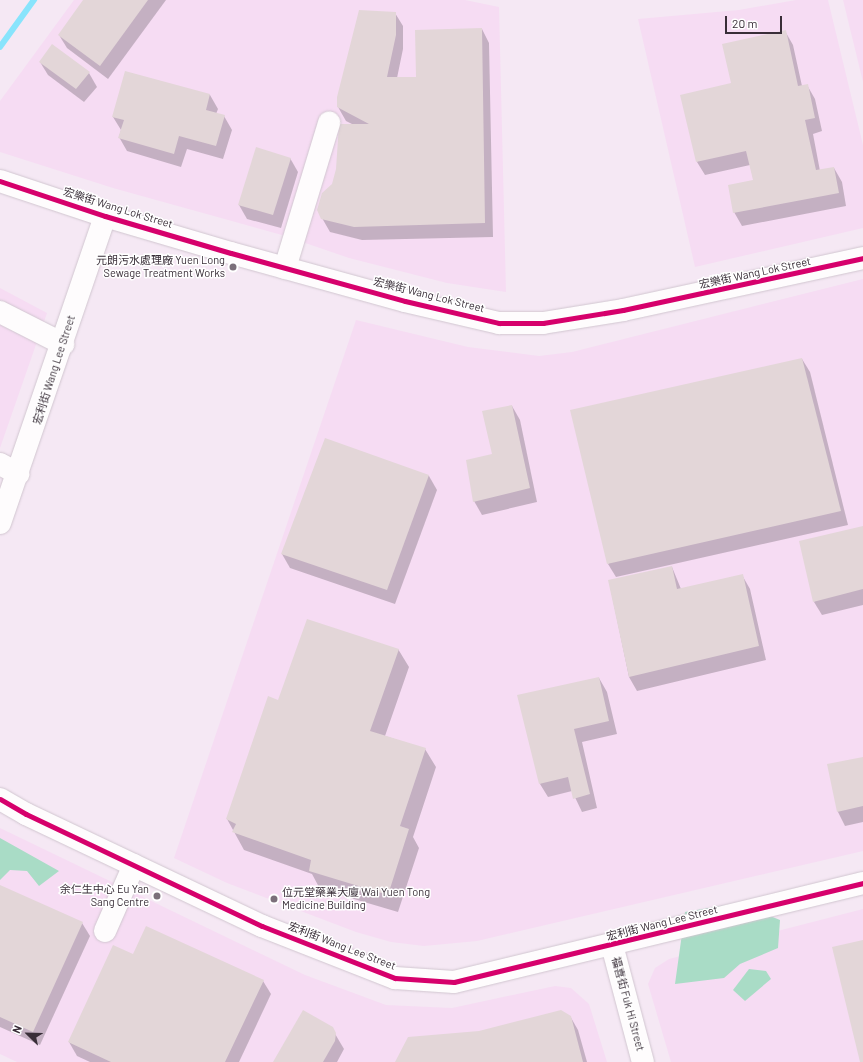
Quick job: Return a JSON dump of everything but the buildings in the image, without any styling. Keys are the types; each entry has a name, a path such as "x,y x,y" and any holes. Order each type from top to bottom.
{"street":[{"path":"285,268 329,123"},
{"name":"宏樂街 Wang Lok Street","path":"0,181 105,216 285,268 405,301 499,323 522,324 623,310 863,258"},
{"name":"宏利街 Wang Lee Street","path":"1,518 9,469 62,344 105,216"},
{"path":"0,313 62,344"},
{"name":"宏利街 Wang Lee Street","path":"0,799 262,926 395,978 454,982 612,945 863,883"},
{"path":"105,931 134,865"},
{"name":"福喜街 Fuk Hi Street","path":"612,945 643,1062"}],"shaded area":[{"path":"74,0 465,0 499,7 506,292 447,283 349,258 282,235 113,188 0,152 0,101"},
{"path":"796,0 828,0 863,145 863,228 695,267 638,19 739,10"},
{"path":"843,0 863,0 863,82"},
{"path":"863,279 863,851 477,941 424,946 391,942 356,932 227,883 174,858 356,320 468,347 539,356 572,352"},
{"path":"0,288 47,313 0,448"},
{"path":"0,828 305,975 386,1005 452,1008 555,986 571,988 589,1004 607,1062 17,1062 0,1054"},
{"path":"863,909 863,1062 671,1062 648,984 655,968 669,959"}],"green space":[{"path":"0,838 59,871 39,886 27,871 10,870 0,880"},
{"path":"738,903 780,920 778,948 740,964 724,978 675,984 685,912"},
{"path":"749,969 766,971 771,979 745,1001 733,990"}],"waterway":[{"path":"0,47 34,0"}],"cycle path":[{"path":"0,181 105,216 231,253 405,301 499,323 543,323 623,310 863,258"},
{"path":"0,799 26,814 262,926 395,978 454,982 863,883"}],"place":[{"name":"元朗污水處理廠 Yuen Long Sewage Treatment Works","path":"233,267"},
{"name":"余仁生中心 Eu Yan Sang Centre","path":"157,896"},
{"name":"位元堂藥業大廈 Wai Yuen Tong Medicine Building","path":"274,899"}]}
